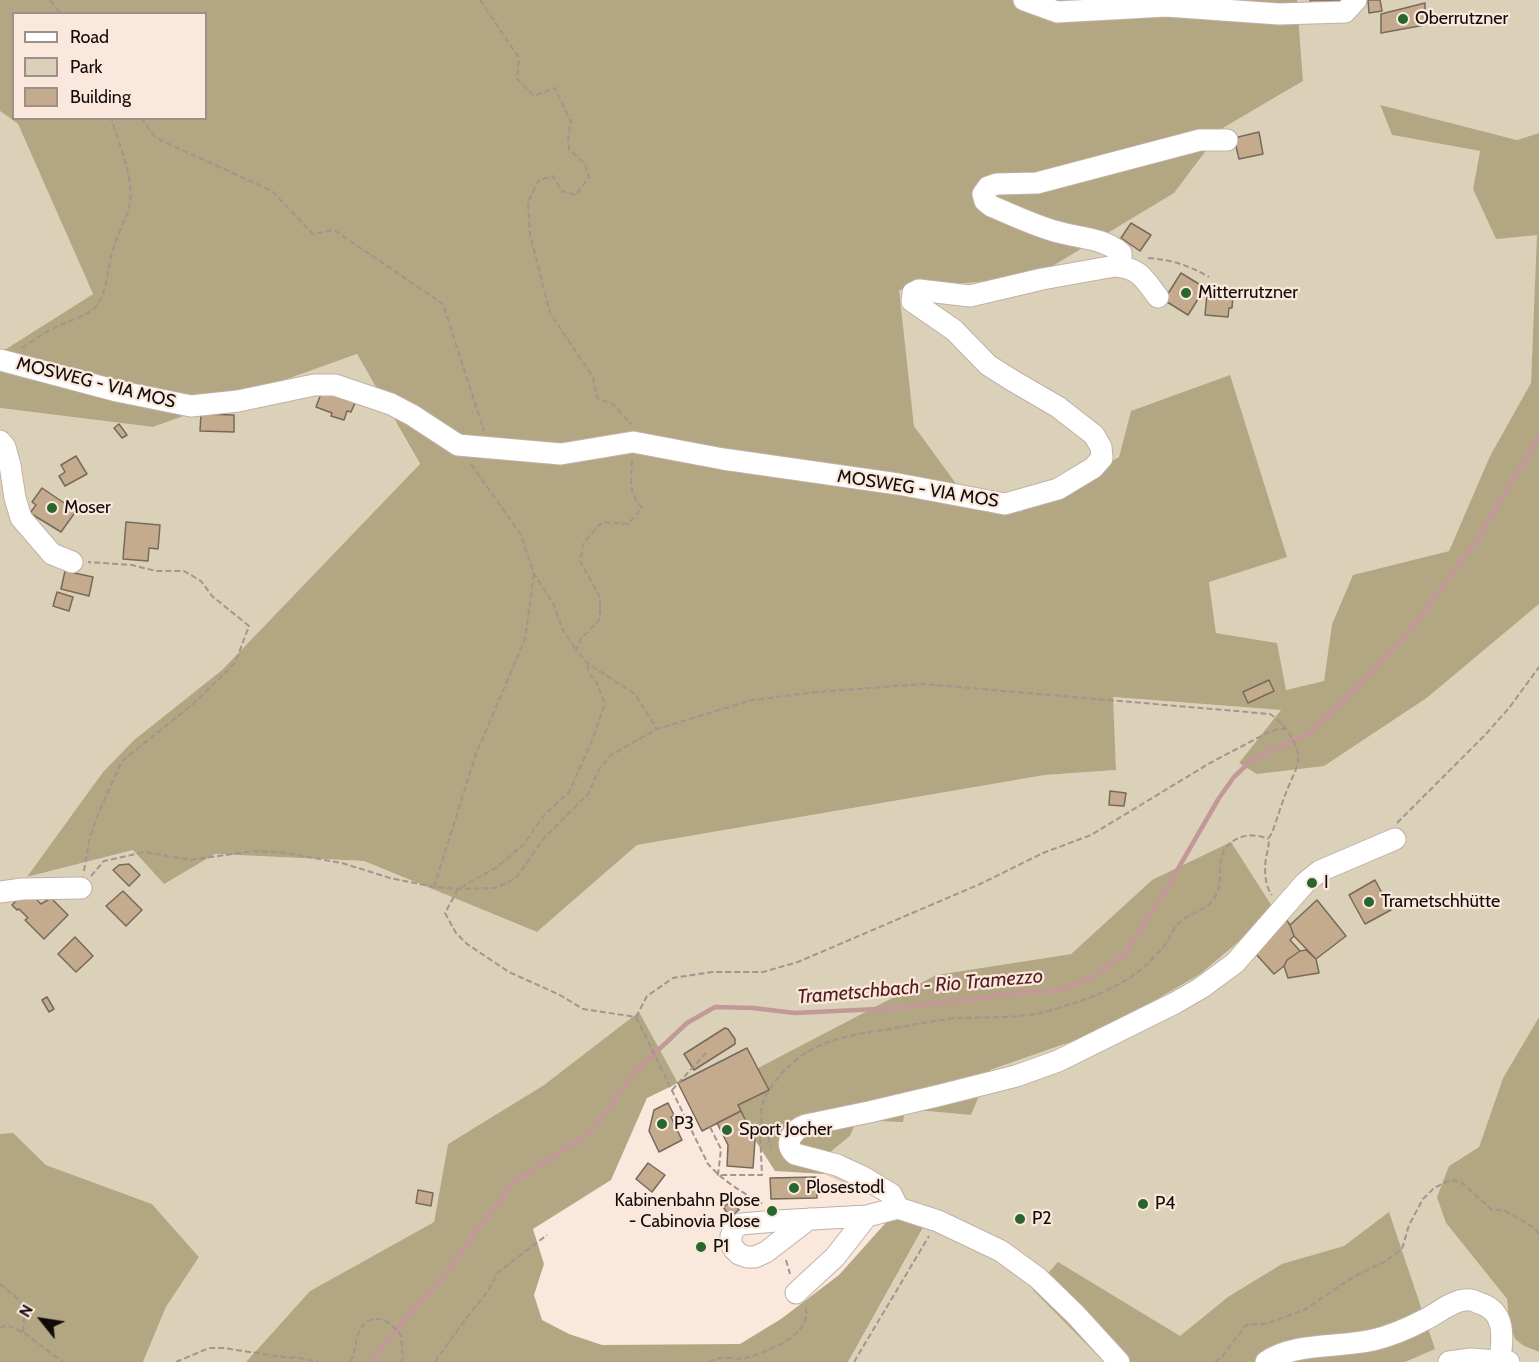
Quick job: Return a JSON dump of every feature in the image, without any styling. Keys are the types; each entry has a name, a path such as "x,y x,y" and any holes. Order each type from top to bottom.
{"street":[{"path":"1024,0 1057,12 1166,6 1279,14 1345,12 1356,0"},
{"path":"1158,297 1138,272 1118,261 1121,253 1114,246 1056,232 991,206 985,201 983,194 988,187 997,184 1037,183 1200,140 1227,140"},
{"name":"MOSWEG - VIA MOS","path":"1,360 117,391 191,406 238,401 314,385 335,385 391,404 458,445 561,454 633,442 723,459 898,484 1005,504 1058,489 1094,468 1102,458 1101,447 1094,435 1058,407 988,365 954,330 912,301 913,293 919,290 970,296 1118,261"},
{"path":"0,441 5,447 10,465 15,498 21,518 52,554 72,562"},
{"path":"898,1209 891,1194 863,1176 795,1154 790,1146 793,1133 806,1125 1016,1076 1068,1056 1174,1003 1201,988 1234,963 1305,883 1320,871 1396,831"},
{"path":"0,892 22,889 81,888"},
{"path":"809,1219 766,1252 755,1257 739,1254 731,1243 730,1236 741,1224 809,1219 867,1216 898,1209 938,1221 1001,1251 1038,1278 1119,1362"},
{"path":"796,1293 835,1257 867,1216"},
{"path":"1266,1362 1274,1357 1308,1348 1357,1344 1379,1338 1422,1322 1466,1299 1482,1303 1494,1311 1502,1327 1505,1361 1471,1359 1449,1362"}],"path":[{"path":"50,0 59,12"},
{"path":"480,0 519,58 517,79 534,96 555,88 571,122 569,149 585,164 589,177 576,195 562,191 553,176 539,180 528,201 530,234 550,313 593,376 597,398 614,404 632,426 633,498 642,508 628,524 602,522 584,543 580,561 600,597 600,619 581,639 576,651"},
{"path":"1,360 58,326 84,316 98,304 104,292 112,250 131,198 129,178 112,120"},
{"path":"142,120 156,138 272,191 313,234 334,230 443,304 489,448"},
{"path":"1118,261 1161,259 1189,266 1209,277"},
{"path":"458,445 521,535 534,574 553,603 563,630 576,651 587,663 635,694 657,729"},
{"path":"72,562 132,565 156,571 184,571 201,581 212,596 249,626 235,663 193,704 122,761 98,814 89,841 81,888"},
{"path":"434,887 476,754 525,639 534,574"},
{"path":"587,663 589,673 596,682 604,704 591,743 569,792 545,814 523,845 497,867 458,890 445,913 456,933 467,944 509,972 560,995 583,1009 636,1017"},
{"path":"1396,831 1509,708 1539,667"},
{"path":"81,888 104,861 145,852 190,860 255,851 279,852 342,863 390,878 434,887 458,890 496,888 516,878 544,838 588,794 600,768 610,755 657,729 752,700 817,692 923,684 1270,714 1279,719 1298,750 1298,761 1268,839 1267,887 1274,897"},
{"path":"636,1017 647,996 674,978 712,972 763,972 798,962 980,884 1043,853 1091,836 1210,763 1267,733 1277,729 1286,729"},
{"path":"718,1175 762,1175 761,1107 777,1079 803,1054 825,1043 848,1036 961,1018 1041,1013 1088,999 1126,979 1152,960 1177,924 1202,909 1215,897 1218,890 1221,858 1233,841 1254,835 1268,839"},
{"path":"636,1017 708,1164 718,1175 750,1197 778,1212 785,1221"},
{"path":"672,1090 706,1053"},
{"path":"762,1124 767,1130 772,1150"},
{"path":"710,1127 721,1149 718,1175"},
{"path":"1215,1362 1221,1358 1246,1325 1269,1323 1304,1310 1353,1277 1386,1262 1402,1249 1409,1225 1423,1199 1434,1188 1450,1180 1461,1182 1491,1209 1505,1211 1535,1228 1539,1234"},
{"path":"854,1362 938,1221"},
{"path":"435,1362 488,1291 497,1273 547,1235"},
{"path":"0,1284 25,1305 23,1332"},
{"path":"709,1362 720,1358 744,1359 780,1346 801,1329 807,1317 806,1309 796,1293"},
{"path":"350,1362 356,1352 357,1337 361,1326 373,1319 382,1319 401,1335 402,1362"},
{"path":"0,1328 6,1325 23,1332 63,1362"},
{"path":"176,1362 209,1348 296,1357 320,1362"},
{"path":"290,1358 291,1362"}],"green space":[{"path":"1297,0 1539,0 1539,133 1517,140 1380,106 1392,135 1480,151 1473,189 1538,235 1531,384 1490,456 1449,551 1353,576 1332,624 1324,682 1285,690 1276,643 1216,633 1209,582 1131,411 1119,457 1020,512 968,500 914,426 898,290 1036,276 1173,193 1223,128 1303,81"},
{"path":"0,111 18,124 93,294 6,349 0,349"},
{"path":"357,354 420,465 222,670 134,740 103,772 28,877 133,850 164,883 215,854 364,861 537,932 637,845 1045,775 1116,770 1112,697 1282,710 1239,763 1428,697 1539,604 1539,1017 1503,1078 1479,1147 1449,1166 1446,1223 1507,1299 1509,1321 1524,1346 1539,1352 1539,1362 848,1362 924,1227 890,1218 898,1208 824,1174 828,1154 850,1136 857,1120 905,1109 971,1115 990,1070 1102,1031 1152,880 1071,954 936,975 758,1068 747,1048 678,1083 639,1013 544,1085 448,1144 434,1222 310,1291 246,1362 143,1362 166,1307 199,1257 152,1204 46,1165 13,1134 0,1134 0,408 153,427"}],"shaded area":[{"path":"0,0 1297,0 1303,81 1223,128 1174,193 1036,276 899,290 914,426 968,500 1020,512 1119,457 1131,411 1230,375 1287,557 1209,582 1216,633 1277,643 1286,690 1324,681 1332,624 1353,575 1449,551 1490,456 1531,383 1537,235 1496,239 1473,189 1480,151 1392,135 1380,105 1517,140 1539,133 1539,604 1428,697 1324,766 1257,774 1239,763 1281,710 1113,697 1116,770 1045,775 637,845 537,932 364,861 215,854 164,884 133,850 27,877 103,772 134,740 222,670 420,464 357,354 153,427 0,408 0,349 6,349 93,294 18,124 12,120 207,120 207,12 12,12 12,120 0,111"},
{"path":"1231,842 1275,911 1200,974 1102,1031 990,1070 971,1115 905,1109 903,1122 857,1120 850,1136 828,1154 824,1174 775,1171 755,1140 738,1105 768,1090 758,1068 936,975 1071,954 1152,880"},
{"path":"639,1012 678,1083 647,1098 611,1180 533,1229 544,1264 534,1295 542,1320 569,1334 602,1345 740,1344 781,1319 839,1275 890,1218 924,1226 848,1362 246,1362 310,1291 434,1222 448,1144 544,1085"},
{"path":"1539,1017 1539,1352 1524,1346 1515,1339 1509,1321 1507,1299 1446,1223 1437,1197 1449,1166 1479,1147 1503,1078"},
{"path":"13,1133 46,1165 152,1204 199,1257 166,1307 143,1362 0,1362 0,1134"},
{"path":"1389,1212 1435,1349 1405,1362 1104,1362 1033,1290 1058,1262 1180,1336 1228,1297 1282,1264 1344,1246"}],"building":[{"path":"1310,0 1348,0 1313,12"},
{"path":"1368,0 1380,0 1382,11 1369,13"},
{"name":"Oberrutzner","path":"1425,3 1425,25 1381,33 1381,14"},
{"path":"1259,132 1263,154 1239,159 1234,138"},
{"path":"1131,223 1151,235 1140,251 1121,238"},
{"name":"Mitterrutzner","path":"1181,273 1207,289 1188,315 1164,300"},
{"path":"1207,294 1233,296 1232,308 1229,308 1228,317 1205,315"},
{"path":"322,391 355,403 351,412 347,411 344,420 331,416 332,413 316,407"},
{"path":"201,414 234,415 234,432 200,431"},
{"path":"119,424 127,435 122,438 114,428"},
{"path":"76,456 87,474 65,486 59,476 65,472 61,465"},
{"name":"Moser","path":"42,488 76,511 61,532 30,513 36,505 32,502"},
{"path":"126,522 160,525 158,549 149,548 148,561 123,559"},
{"path":"65,571 93,577 89,596 61,589"},
{"path":"57,592 73,597 69,611 53,606"},
{"path":"1269,680 1274,691 1248,703 1243,692"},
{"path":"1110,791 1126,793 1124,806 1109,805"},
{"path":"129,864 140,875 129,886 113,870 119,865"},
{"path":"1375,880 1391,910 1365,924 1349,895"},
{"path":"123,891 142,910 126,926 106,906"},
{"path":"34,897 41,904 51,898 68,915 44,939 25,920 28,918 12,905 19,898"},
{"path":"1317,900 1346,936 1316,959 1294,936 1290,925"},
{"path":"1286,919 1294,936 1290,940 1300,951 1287,960 1284,966 1274,974 1255,953"},
{"path":"75,937 93,956 76,972 58,954"},
{"path":"1306,950 1316,959 1319,973 1288,978 1284,966 1287,960 1300,951"},
{"path":"47,997 54,1009 49,1012 42,1000"},
{"path":"725,1028 735,1039 735,1044 694,1070 684,1054"},
{"path":"747,1048 769,1090 738,1105 741,1111 702,1131 678,1083"},
{"name":"P3","path":"668,1103 674,1115 671,1117 682,1140 659,1152 649,1131 654,1110"},
{"path":"741,1111 755,1140 753,1168 727,1166 728,1145 717,1123"},
{"path":"648,1163 665,1175 652,1192 636,1179"},
{"path":"816,1177 817,1198 771,1199 770,1178"},
{"path":"418,1190 433,1193 431,1206 416,1203"},
{"path":"732,1201 739,1210 730,1217 723,1207"}],"waterway":[{"name":"Trametschbach - Rio Tramezzo","path":"370,1362 443,1277 513,1182 590,1133 634,1073 687,1023 715,1007 753,1008 795,1013 898,1008 1024,992 1057,991 1092,977 1124,955 1234,777 1254,758 1310,733 1404,638 1477,540 1539,436"}],"place":[{"name":"Oberrutzner","path":"1403,19"},
{"name":"Mitterrutzner","path":"1186,293"},
{"name":"Moser","path":"52,508"},
{"name":"I","path":"1312,883"},
{"name":"Trametschhütte","path":"1369,902"},
{"name":"P3","path":"662,1124"},
{"name":"Sport Jocher","path":"727,1130"},
{"name":"Plosestodl","path":"794,1188"},
{"name":"P4","path":"1143,1204"},
{"name":"Kabinenbahn Plose - Cabinovia Plose","path":"772,1211"},
{"name":"P2","path":"1020,1219"},
{"name":"P1","path":"701,1247"}]}
